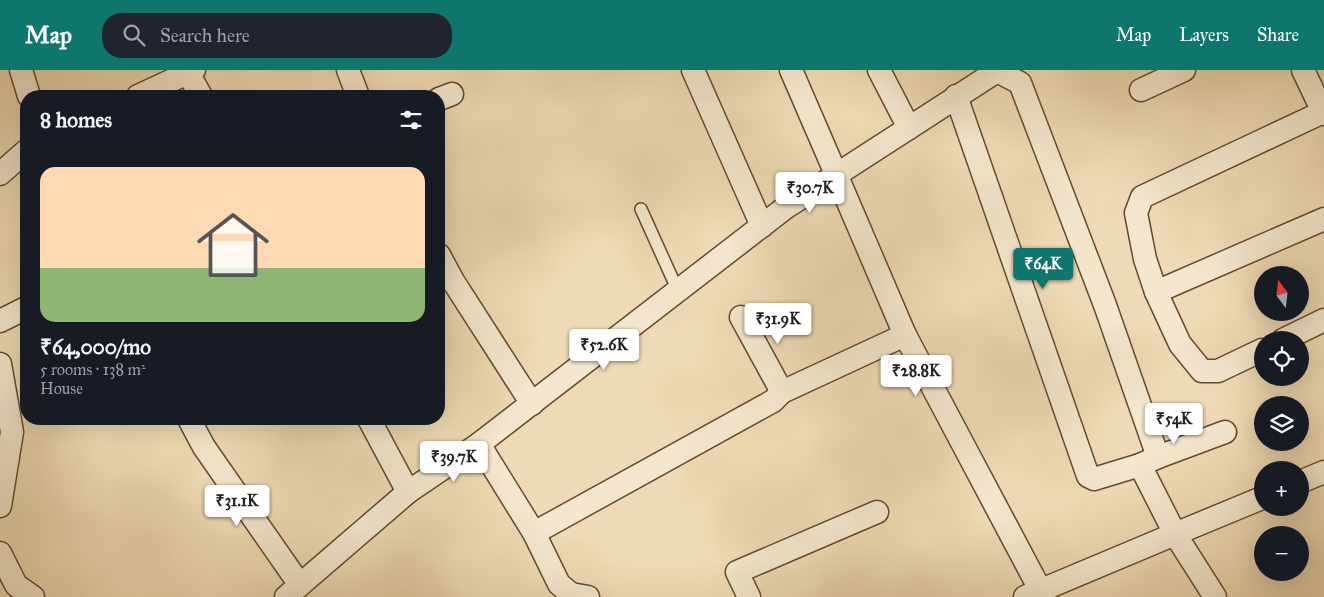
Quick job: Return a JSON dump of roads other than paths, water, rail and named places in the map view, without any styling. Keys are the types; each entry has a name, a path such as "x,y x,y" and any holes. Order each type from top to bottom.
{"street":[{"path":"21,70 27,90"},
{"path":"348,70 356,90"},
{"path":"693,70 762,226"},
{"path":"790,70 905,335 1036,595 1254,501"},
{"path":"879,70 909,128"},
{"path":"192,425 293,591 408,492 479,444 785,208 997,70 1020,83 1105,305 1149,461 1175,534 1216,597"},
{"path":"1141,90 1184,70"},
{"path":"1254,354 1218,371 1202,371 1180,344 1156,292 1145,259 1136,213 1142,197 1324,113 1303,70"},
{"path":"151,90 191,72 198,90"},
{"path":"956,96 1088,476 1094,479 1149,461 1225,432"},
{"path":"0,174 20,156"},
{"path":"1156,292 1324,219"},
{"path":"445,266 532,404"},
{"path":"0,321 20,311"},
{"path":"741,317 782,392"},
{"path":"1301,331 1324,320"},
{"path":"534,533 773,401 782,392 905,335"},
{"path":"0,364 12,432 0,506"},
{"path":"372,425 408,492"},
{"path":"479,444 534,533 559,584 571,594 588,597"},
{"path":"1309,478 1324,472"},
{"path":"748,597 737,572 877,512"},
{"path":"0,553 16,584 33,597"}],"lane":[{"path":"641,209 678,291"}]}
